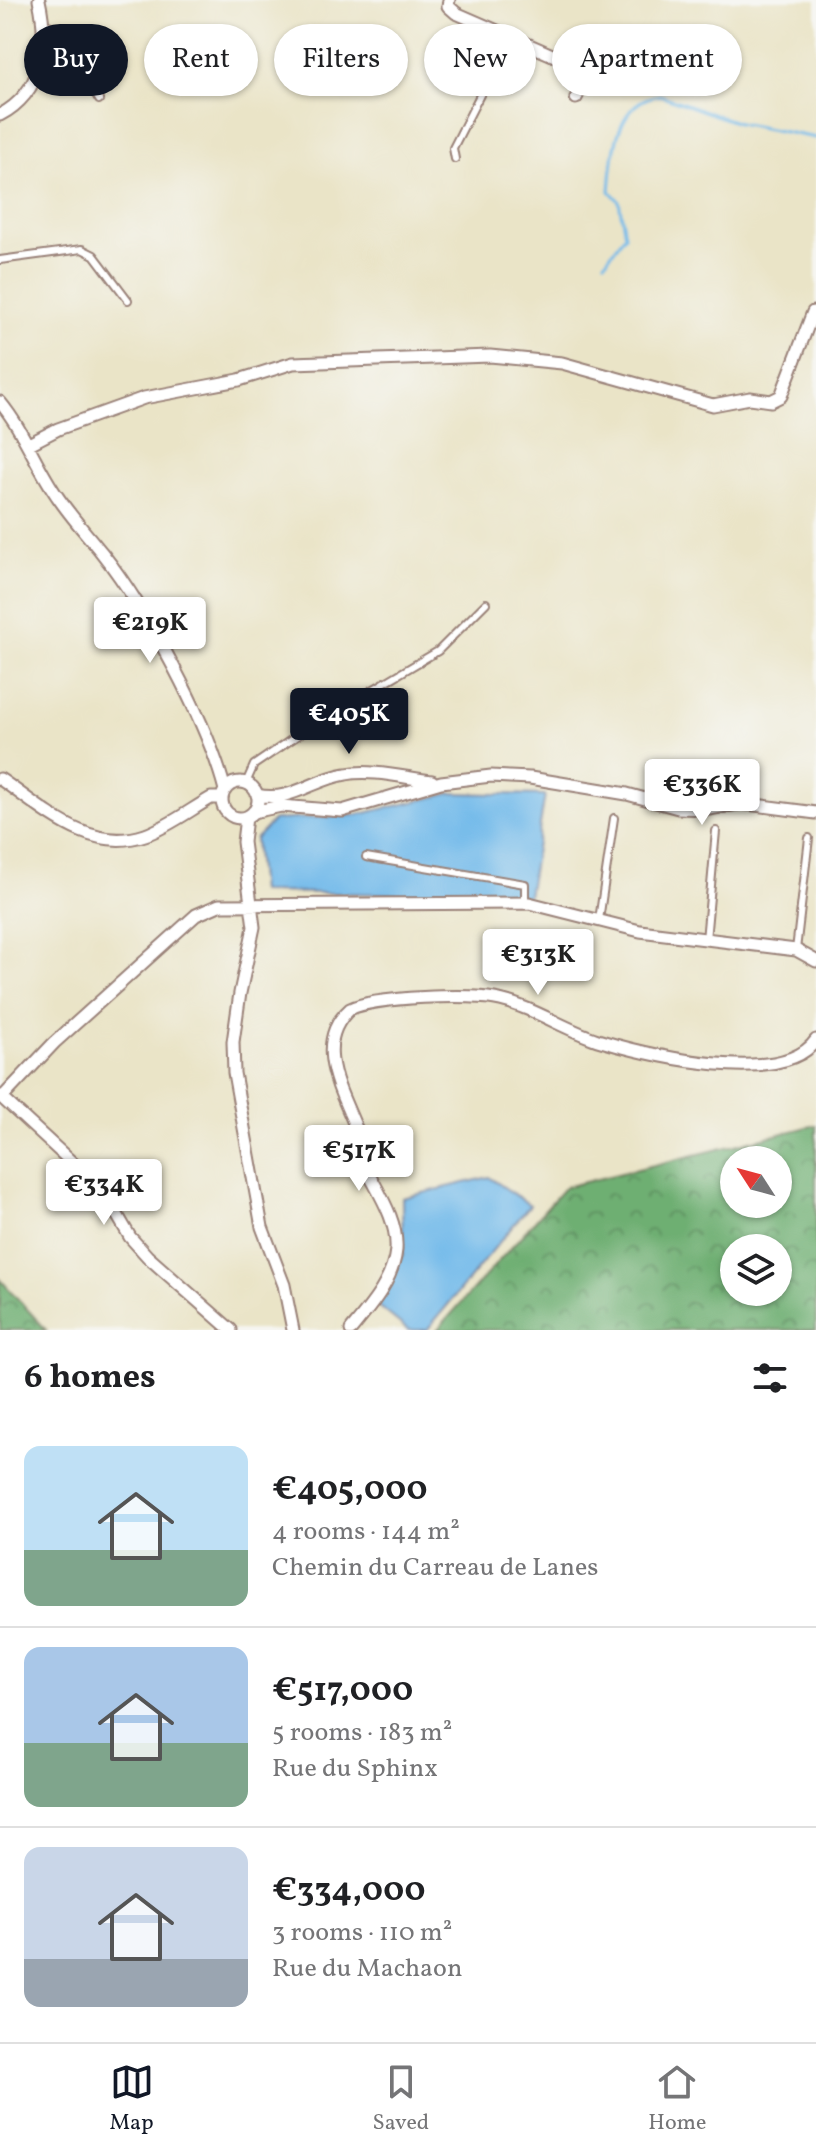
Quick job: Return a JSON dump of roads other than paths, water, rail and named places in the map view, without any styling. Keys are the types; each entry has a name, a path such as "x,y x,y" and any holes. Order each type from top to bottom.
{"street":[{"path":"39,0 44,24"},
{"path":"449,0 448,6 456,13 482,24"},
{"path":"536,48 589,71 576,98"},
{"path":"0,115 20,104 24,96"},
{"path":"29,444 58,429 144,398 239,380 293,363 490,356 562,363 713,405 732,399 771,401 781,396 813,312 816,313"},
{"path":"0,402 29,444 44,478 76,524 103,553 141,611 219,764 226,804 243,842 254,927 236,1017 234,1073 262,1227 284,1285 293,1330"},
{"path":"219,764 257,795 284,797 333,777 357,773 441,782"},
{"path":"0,779 63,823 92,837 116,840 146,835 191,809 226,804 249,814 281,806 342,811 441,782 491,776 530,778 666,803 743,803 816,813"},
{"path":"226,804 242,783"},
{"path":"243,842 257,795"},
{"path":"231,1330 148,1257 130,1237 104,1192 1,1097 54,1043 196,915 219,905 525,903 640,931 796,950 816,961"},
{"path":"351,1330 374,1301 390,1271 396,1251 395,1225 362,1160 356,1129 345,1110 333,1068 331,1039 350,1009 378,1000 499,999 599,1041 717,1063 751,1066 795,1058 816,1040"}],"lane":[{"path":"97,96 99,100"},
{"path":"455,159 453,148 479,96"},
{"path":"0,260 82,249 94,255 128,300"},
{"path":"242,783 254,765 316,723 348,707 438,651 486,603"},
{"path":"599,920 614,818"},
{"path":"706,940 716,831"},
{"path":"796,950 809,838"},
{"path":"366,857 525,884 525,903"}],"water":[{"path":"452,793 545,795 528,896 260,892 255,839 274,820 356,815"},
{"path":"489,1177 530,1205 427,1330 408,1330 376,1304 403,1254 402,1198"}],"waterway":[{"path":"605,262 625,235 619,201 610,191 615,146 625,118 645,99 660,95 738,123 816,138"}]}
